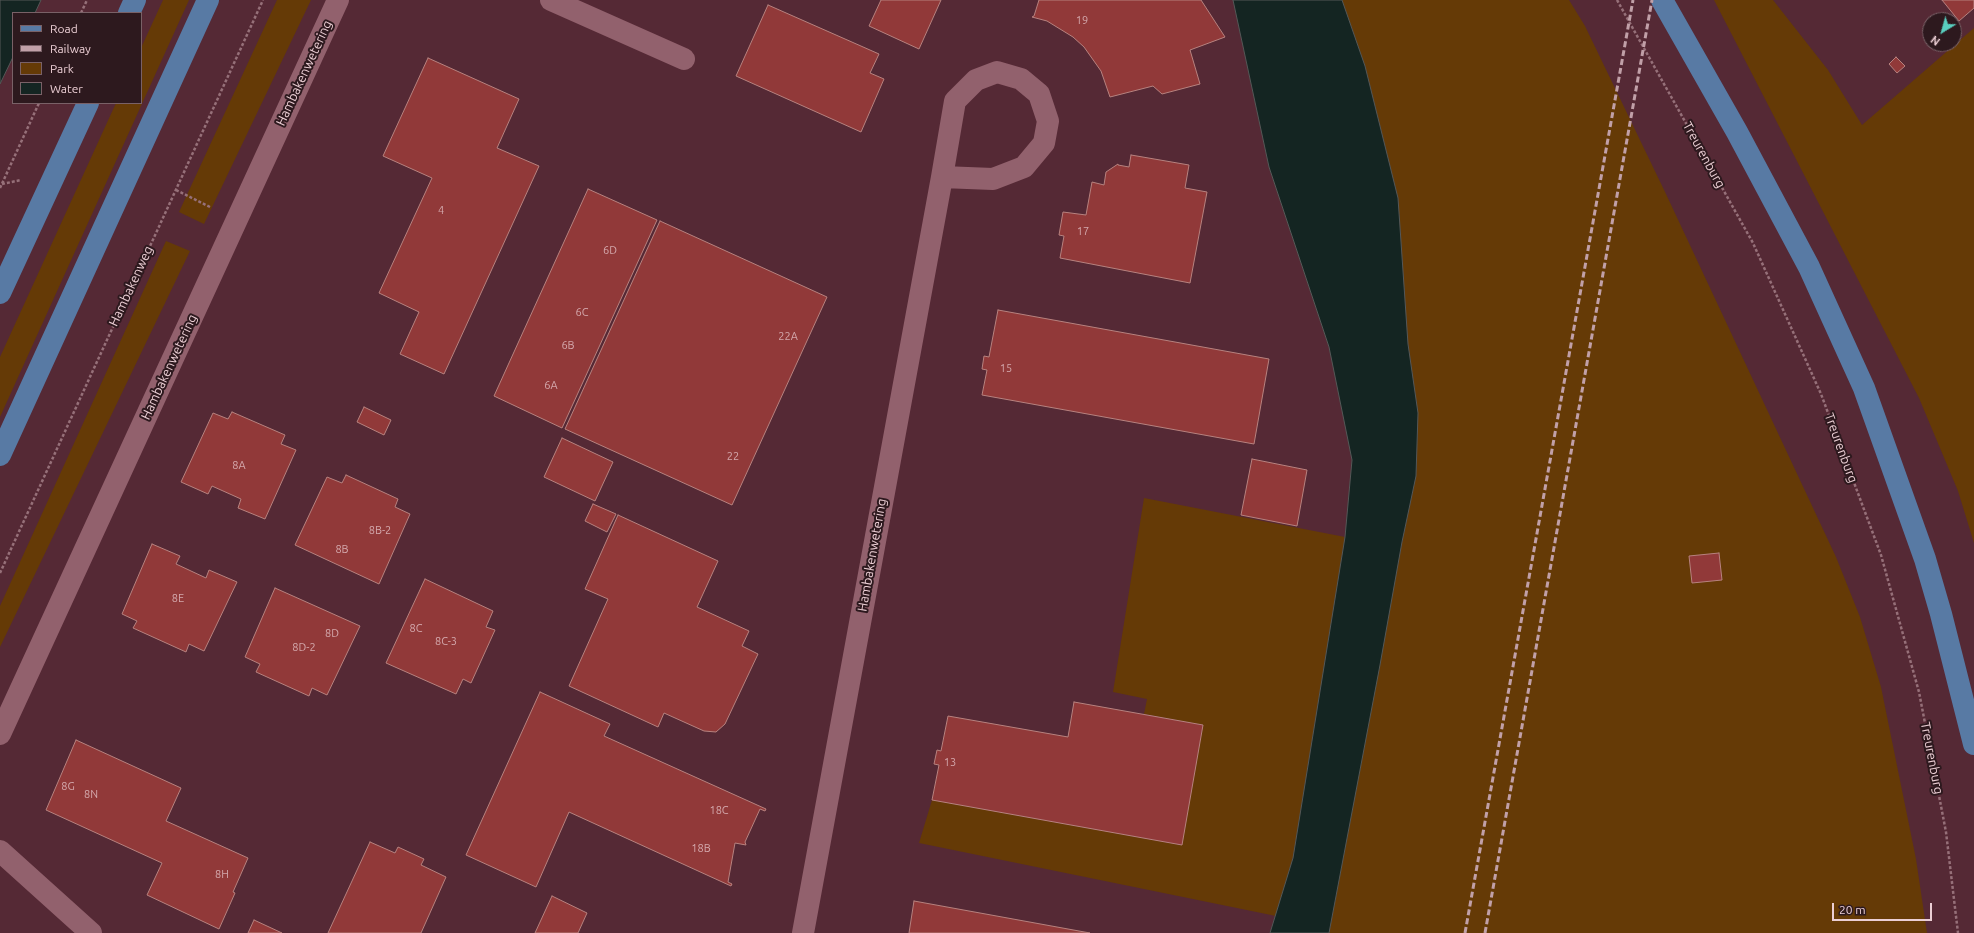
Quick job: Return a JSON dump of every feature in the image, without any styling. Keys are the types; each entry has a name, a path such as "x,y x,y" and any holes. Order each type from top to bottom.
{"main road":[{"path":"129,12 135,0"},
{"path":"0,455 208,0"},
{"path":"1662,0 1737,132 1805,261 1864,388 1925,559 1941,614 1974,744"},
{"path":"0,293 88,104"}],"street":[{"name":"Hambakenwetering","path":"0,734 338,0"},
{"path":"551,0 684,59"},
{"name":"Hambakenwetering","path":"802,933 955,101 976,80 997,72 1021,79 1039,94 1048,121 1044,143 1024,167 992,179 942,177"},
{"path":"0,851 91,933"}],"path":[{"path":"81,12 87,0"},
{"name":"Hambakenweg","path":"0,572 263,0"},
{"name":"Treurenburg","path":"1617,0 1753,243 1821,394 1881,555 1919,692 1946,832 1958,933"},
{"path":"0,188 39,104"},
{"path":"176,190 236,220"}],"green space":[{"path":"163,0 189,0 142,104 142,46"},
{"path":"277,0 311,0 204,224 179,212"},
{"path":"1342,0 1569,0 1585,26 1666,194 1836,557 1860,617 1881,687 1916,859 1927,933 1329,933 1402,542 1416,476 1418,413 1408,344 1398,198 1365,66"},
{"path":"1714,0 1773,0 1828,70 1862,125 1946,52 1962,52 1962,38 1974,28 1974,543 1958,491 1919,398"},
{"path":"116,104 142,104 0,417 0,357"},
{"path":"166,241 190,251 0,647 0,606"},
{"path":"1144,498 1345,537 1293,858 1276,916 919,843 932,800 1181,845 1203,725 1144,714 1147,699 1113,692"}],"water":[{"path":"0,0 41,0 35,12 12,12 12,59 0,84"},
{"path":"1233,0 1342,0 1365,66 1398,198 1408,344 1418,413 1416,476 1402,542 1329,933 1270,933 1293,858 1345,537 1352,460 1329,347 1269,167"}],"building":[{"path":"881,0 941,0 919,49 869,26"},
{"path":"1039,0 1201,0 1225,37 1190,50 1200,84 1162,94 1153,86 1110,97 1101,71 1084,47 1073,37 1047,21 1032,17 1034,16"},
{"path":"1942,0 1974,0 1974,8 1962,18 1962,12 1952,12"},
{"path":"768,5 879,54 870,73 884,79 861,132 736,76"},
{"path":"1896,57 1905,66 1897,73 1889,64"},
{"path":"428,58 519,99 497,148 539,166 444,374 400,354 419,312 379,293 432,178 383,156"},
{"path":"1131,155 1189,165 1185,188 1207,192 1190,283 1060,258 1064,236 1059,235 1063,212 1086,215 1092,182 1104,185 1106,172 1118,164 1129,167"},
{"path":"588,189 657,220 562,428 494,396"},
{"path":"660,221 827,297 732,505 565,429"},
{"path":"998,310 1269,359 1254,444 982,395 987,370 982,369 984,356 989,357"},
{"path":"364,407 391,420 384,435 357,422"},
{"path":"232,412 285,435 281,444 296,450 265,519 238,508 241,499 212,486 208,494 181,482 213,413 228,419"},
{"path":"562,438 613,462 595,501 544,477"},
{"path":"1252,459 1307,470 1297,526 1241,515"},
{"path":"346,475 398,499 395,507 410,514 379,584 295,545 327,477 342,483"},
{"path":"593,504 616,514 607,532 585,521"},
{"path":"618,515 718,561 697,607 749,631 742,646 758,654 725,724 716,732 704,731 664,713 658,727 569,686 608,599 585,589"},
{"path":"152,544 180,556 176,564 206,578 209,570 237,582 204,651 189,644 186,652 133,628 137,621 122,614"},
{"path":"1719,553 1722,580 1692,583 1689,556"},
{"path":"425,579 493,611 486,627 495,630 471,683 463,679 456,694 386,663"},
{"path":"275,588 360,626 327,695 312,688 309,696 256,672 260,664 245,657"},
{"path":"540,692 610,724 604,736 766,809 765,811 760,809 745,842 746,845 735,843 728,882 732,884 731,886 569,812 536,887 466,855"},
{"path":"1074,702 1203,725 1182,845 932,800 939,765 934,764 937,750 941,751 948,716 1068,737"},
{"path":"76,740 181,788 166,821 248,858 219,929 147,895 162,863 46,810"},
{"path":"370,842 395,853 398,847 424,859 421,865 446,877 421,933 328,933"},
{"path":"552,896 587,913 578,933 535,933"},
{"path":"914,901 1090,933 909,933"},
{"path":"254,920 282,933 248,933"}],"railway":[{"path":"1465,933 1633,0"},
{"path":"1485,933 1652,0"}]}
